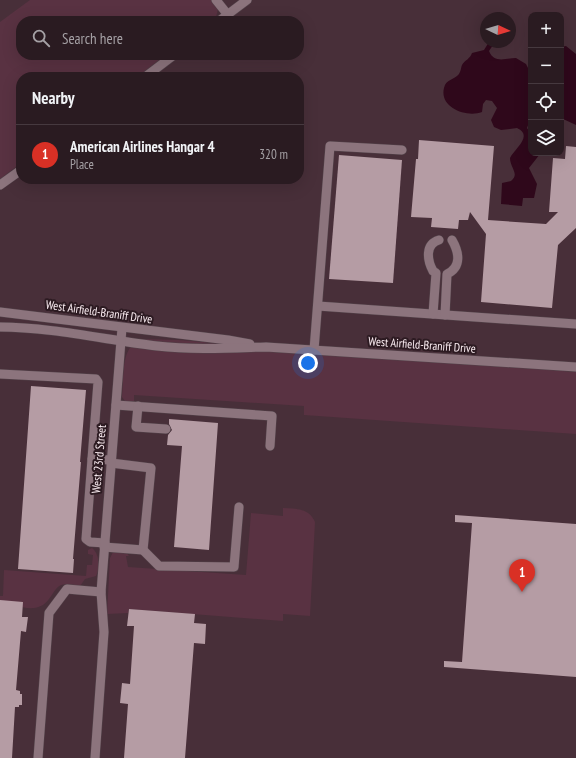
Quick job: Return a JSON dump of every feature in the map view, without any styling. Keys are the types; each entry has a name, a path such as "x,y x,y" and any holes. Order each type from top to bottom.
{"street":[{"path":"216,0 228,15 247,0"},
{"path":"152,72 167,60"},
{"path":"314,350 330,146 402,150"},
{"path":"0,186 16,174"},
{"path":"433,314 436,273 432,271 427,257 429,247 434,241 439,240"},
{"path":"445,315 447,274 452,272 458,261 458,249 452,240"},
{"path":"318,306 576,324"},
{"name":"West Airfield-Braniff Drive","path":"0,312 228,340 266,347"},
{"name":"West Airfield-Braniff Drive","path":"0,327 41,330 159,346 226,348 266,347 576,366"},
{"name":"West 23rd Street","path":"95,758 104,632 101,592 122,328"},
{"path":"0,374 96,379 98,382 86,539 90,542 143,550 159,566 234,567 239,507"},
{"path":"116,405 272,416 270,446"},
{"path":"138,406 136,427 166,429"},
{"path":"92,459 151,468 143,550"},
{"path":"38,758 49,613 67,589 101,592"}],"shaded area":[{"path":"0,0 576,0 576,758 0,758"},
{"path":"30,0 213,0 218,9 216,16 16,16 16,60 159,60 144,72 16,72 16,167 0,179 0,22"},
{"path":"564,46 566,46 576,54 576,125 564,119"},
{"path":"485,48 491,48 489,51 491,55 497,59 516,58 526,64 528,68 528,156 538,156 529,168 537,184 534,198 523,198 522,206 501,204 502,183 511,181 515,176 510,158 523,139 524,135 522,131 517,128 501,130 494,127 491,120 497,108 492,101 486,100 483,104 482,112 469,114 456,110 450,106 444,95 446,83 459,74 462,65 472,53 484,50"},
{"path":"141,339 179,340 576,372 576,434 304,415 304,406 134,395 134,401 125,401 122,397 123,372 126,356 134,343"},
{"path":"283,508 302,510 309,514 315,522 310,616 283,614 283,621 129,609 128,613 107,614 110,558 113,552 126,552 129,556 126,556 128,567 246,575 251,513 283,516"},
{"path":"92,548 98,557 98,573 96,576 85,579 80,586 63,584 59,586 44,604 38,607 26,608 0,600 0,596 3,596 4,570 86,576 87,565 92,565 93,555 88,554 88,550"}],"building":[{"path":"419,140 494,146 488,220 546,224 558,212 549,212 553,158 565,159 566,146 576,147 576,228 558,245 552,308 481,302 486,234 470,212 468,220 459,220 458,229 431,227 432,218 411,217"},
{"path":"339,155 402,160 393,283 329,279"},
{"path":"31,386 86,390 73,573 18,569"},
{"path":"169,419 218,423 209,550 174,547 182,446 167,445 168,435 172,430 169,424"},
{"path":"455,515 576,524 576,677 444,667 444,661 462,662 472,523 455,522"},
{"path":"0,600 23,602 22,617 28,617 26,632 21,631 16,690 20,691 20,694 22,694 22,705 15,707 12,758 0,758"},
{"path":"129,609 195,614 194,623 206,624 205,644 194,643 185,758 124,758 128,704 120,703 122,683 130,684 134,626 127,626"}],"place":[{"name":"American Airlines Hangar 4","path":"522,592"}]}
